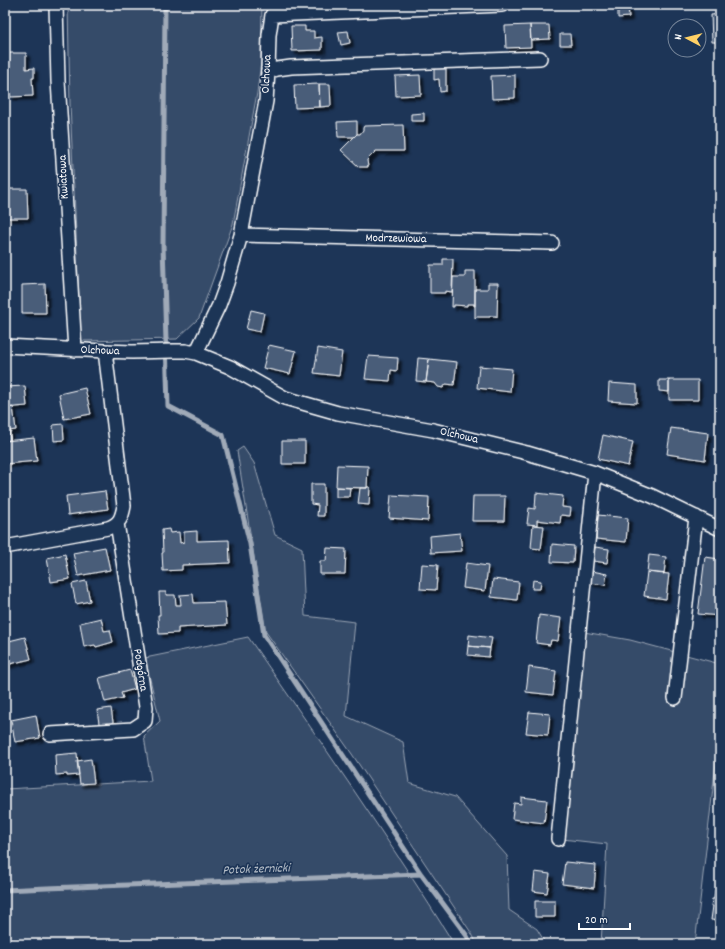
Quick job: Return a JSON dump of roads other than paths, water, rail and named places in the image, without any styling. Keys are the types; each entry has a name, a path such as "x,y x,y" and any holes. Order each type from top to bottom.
{"street":[{"name":"Kwiatowa","path":"56,5 58,81 75,350"},
{"name":"Olchowa","path":"196,353 228,283 241,235 266,101 269,35 272,14 502,5"},
{"path":"268,72 291,67 540,58"},
{"name":"Modrzewiowa","path":"241,235 552,242"},
{"name":"Olchowa","path":"5,346 105,351 185,351 196,353 230,366 285,398 338,413 433,430 518,450 595,473 652,496 720,529"},
{"name":"Podgórna","path":"50,734 133,729 145,721 146,707 117,523 122,517 124,506 105,351"},
{"path":"558,839 595,473"},
{"path":"675,698 696,517"},
{"path":"5,547 108,528 117,523"}],"waterway":[{"path":"165,5 163,245 168,406 223,435 250,544 264,635 421,874"},
{"name":"Potok żernicki","path":"5,890 421,874 467,936 471,944"}]}
